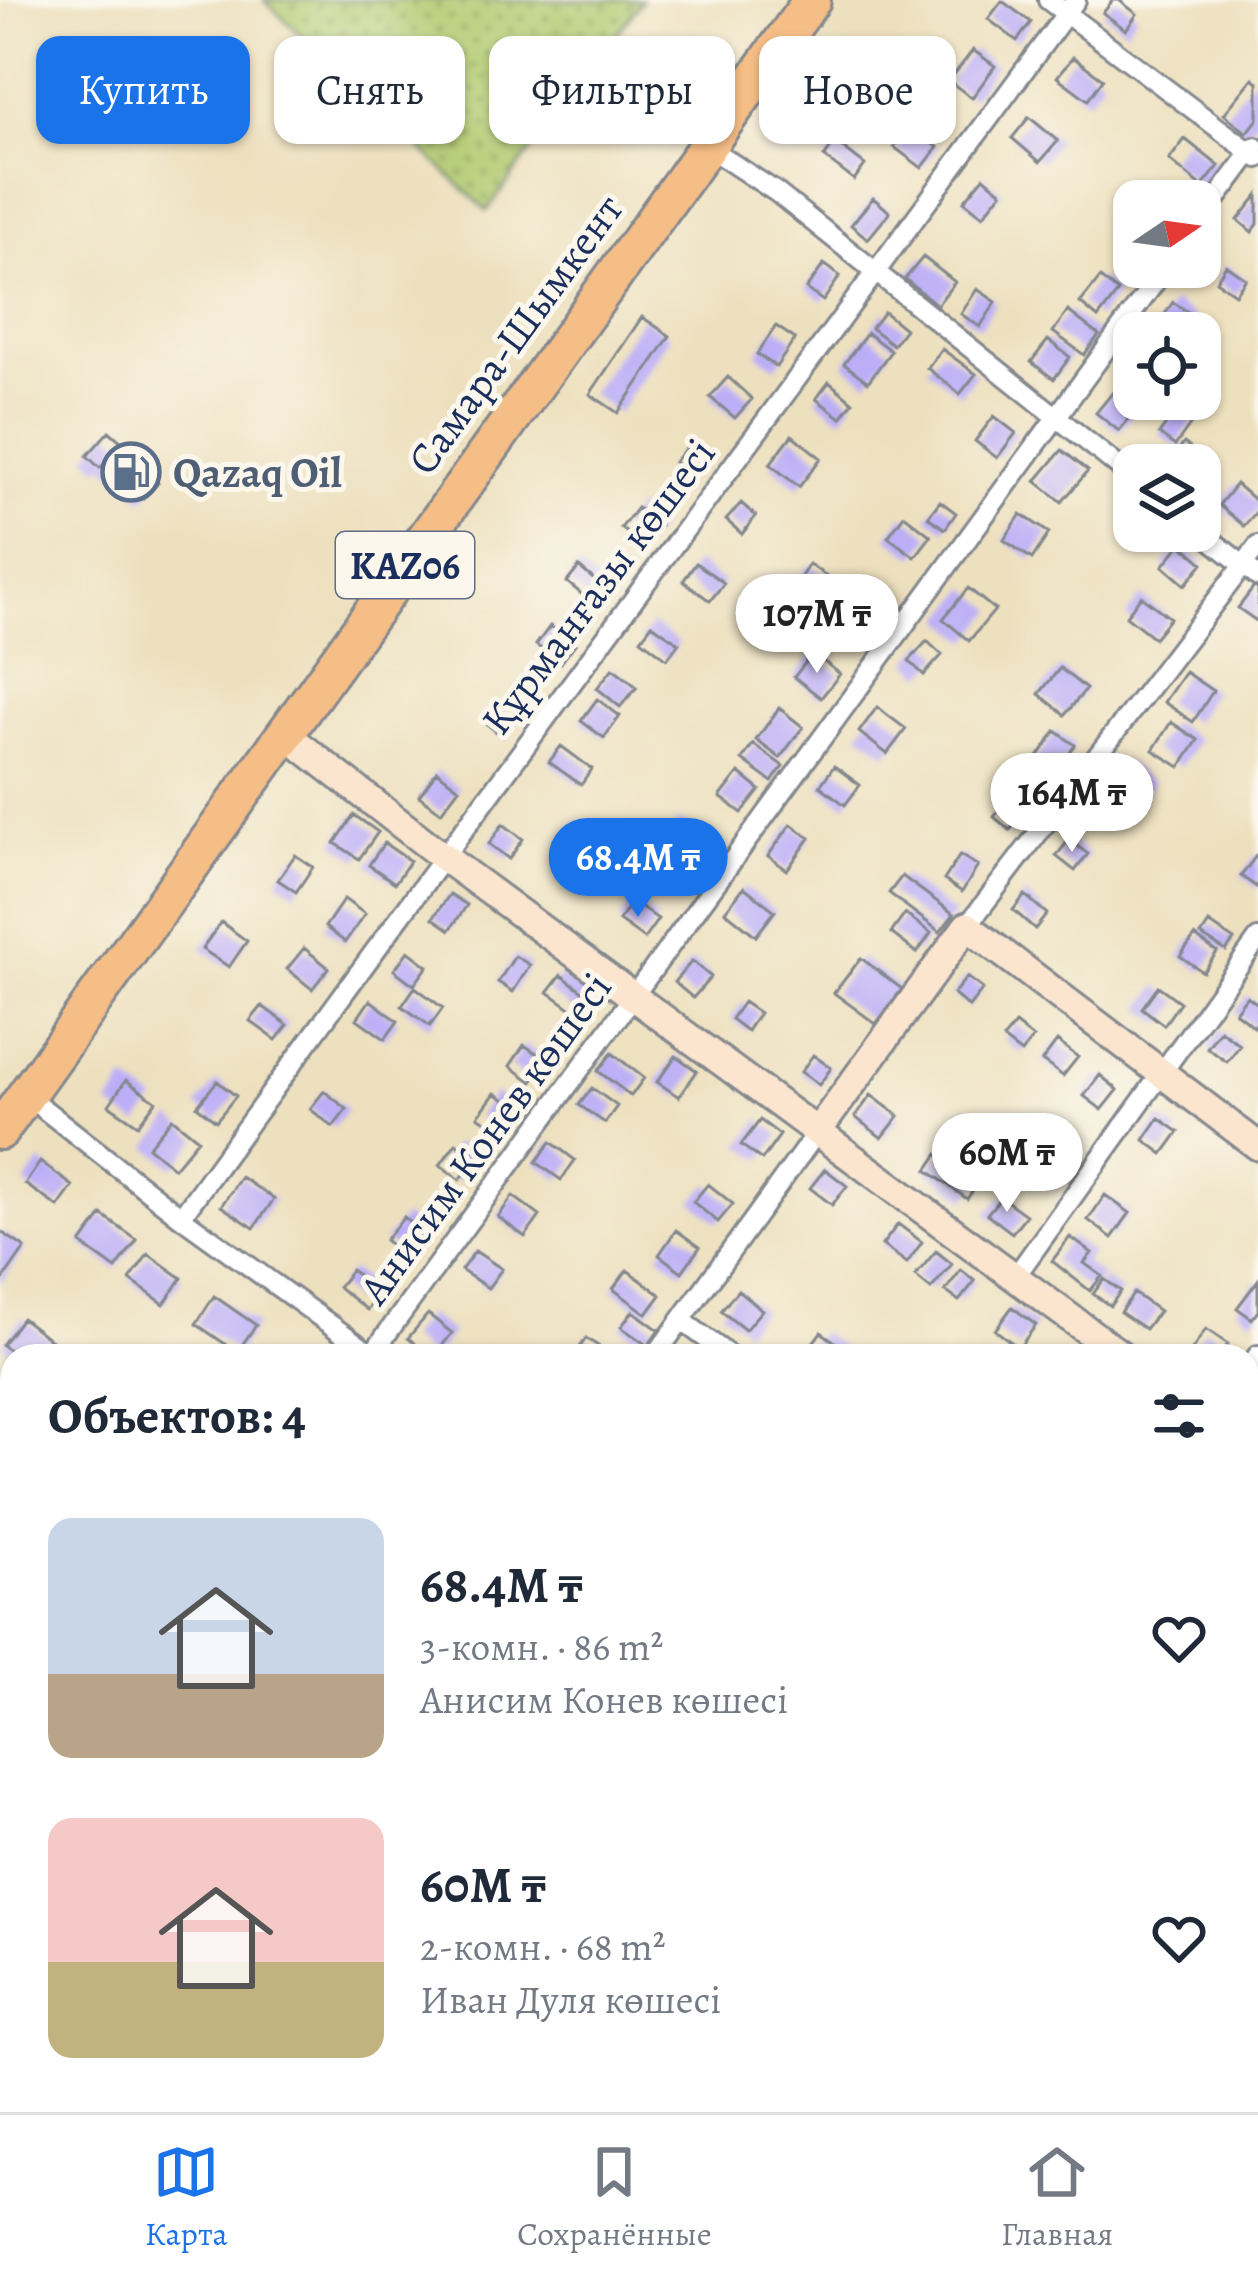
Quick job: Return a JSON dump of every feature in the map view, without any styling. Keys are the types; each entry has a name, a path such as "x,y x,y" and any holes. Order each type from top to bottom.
{"highway":[{"name":"Самара-Шымкент","path":"0,1131 812,0"}],"main road":[{"path":"284,733 442,856 1106,1344"},
{"path":"818,1132 967,926 1258,1146"}],"street":[{"path":"1048,0 1071,7 1255,151 1221,194"},
{"name":"Құрманғазы көшесі","path":"181,1216 1071,7"},
{"path":"706,146 776,192 1113,462"},
{"name":"Анисим Конев көшесі","path":"381,1344 1151,288"},
{"path":"967,926 1250,571 1258,546"},
{"path":"1221,548 1250,571"},
{"path":"1015,1277 1258,939"},
{"path":"26,1095 181,1216 358,1344"},
{"path":"664,1344 818,1132"},
{"path":"681,1320 714,1344"}],"green space":[{"path":"264,0 642,0 616,36 489,36 489,144 536,144 487,211 416,144 465,144 465,36 302,36"}],"building":[{"path":"1113,0 1137,14 1126,30 1103,13"},
{"path":"1002,1 1031,22 1017,41 988,19"},
{"path":"973,50 995,66 972,98 956,86 956,72"},
{"path":"1073,57 1103,79 1088,100 1057,77"},
{"path":"1253,78 1258,82 1258,119 1247,133 1224,114"},
{"path":"1029,117 1058,141 1040,162 1012,138"},
{"path":"1185,139 1219,166 1208,180 1193,180 1169,160"},
{"path":"838,144 865,165 854,180 824,157"},
{"path":"934,144 938,147 922,168 894,147"},
{"path":"984,177 1002,192 983,216 964,201"},
{"path":"1258,195 1258,224 1252,232 1238,220"},
{"path":"873,198 890,212 868,239 851,225"},
{"path":"923,257 955,282 937,305 905,279"},
{"path":"824,264 840,276 823,301 806,289"},
{"path":"1226,265 1246,279 1235,294 1221,284"},
{"path":"1100,278 1118,292 1098,318 1080,303"},
{"path":"977,289 996,302 980,327 961,314"},
{"path":"1173,302 1188,312 1166,312"},
{"path":"1068,311 1099,335 1084,355 1053,332"},
{"path":"884,312 905,329 893,345 871,328"},
{"path":"642,317 670,336 618,413 590,394"},
{"path":"776,326 795,339 776,367 757,354"},
{"path":"867,333 891,351 868,382 844,364"},
{"path":"1048,340 1070,357 1054,379 1031,362"},
{"path":"942,349 976,374 960,394 927,368"},
{"path":"728,377 752,399 735,418 710,397"},
{"path":"829,382 853,402 841,418 816,399"},
{"path":"1113,392 1113,420 1128,420 1119,431 1096,413"},
{"path":"994,416 1016,433 997,458 975,441"},
{"path":"1169,420 1193,421 1176,444 1159,434"},
{"path":"109,431 123,443 119,447 158,483 143,499 104,464 100,468 87,456"},
{"path":"792,435 821,458 799,487 770,464"},
{"path":"685,449 704,464 693,477 674,462"},
{"path":"1062,450 1088,471 1062,502 1036,481"},
{"path":"1236,484 1258,503 1258,510 1244,526 1221,503"},
{"path":"940,501 956,513 945,529 928,517"},
{"path":"741,503 756,516 742,534 726,520"},
{"path":"637,508 660,526 644,546 621,528"},
{"path":"1021,514 1049,533 1032,559 1004,540"},
{"path":"904,515 931,536 915,557 888,537"},
{"path":"1174,552 1190,552 1203,563 1185,585 1163,566"},
{"path":"696,563 724,583 710,601 683,581"},
{"path":"809,564 828,577 812,601 793,589"},
{"path":"579,567 608,591 596,606 567,582"},
{"path":"870,583 892,600 872,627 850,610"},
{"path":"1254,587 1258,589 1258,622 1238,608"},
{"path":"968,588 995,610 969,641 943,619"},
{"path":"1141,596 1170,618 1154,638 1126,616"},
{"path":"652,624 679,643 667,659 641,639"},
{"path":"550,626 575,644 561,663 536,645"},
{"path":"927,641 942,655 924,675 909,661"},
{"path":"813,653 840,674 821,698 794,677"},
{"path":"613,668 637,687 620,707 597,688"},
{"path":"1060,668 1086,689 1065,715 1039,694"},
{"path":"1185,672 1213,691 1193,722 1164,702"},
{"path":"597,699 620,716 604,738 581,721"},
{"path":"494,705 514,722 503,737 482,720"},
{"path":"877,707 906,729 887,754 859,732"},
{"path":"779,708 803,727 780,758 756,740"},
{"path":"1171,722 1198,740 1180,767 1153,750"},
{"path":"1056,731 1075,745 1055,774 1036,760"},
{"path":"753,744 783,766 772,782 742,760"},
{"path":"561,746 592,769 581,785 549,762"},
{"path":"1124,761 1153,782 1140,801 1110,780"},
{"path":"834,766 860,785 845,805 820,786"},
{"path":"437,771 459,788 441,812 419,796"},
{"path":"739,773 760,790 742,813 720,797"},
{"path":"1011,794 1028,807 1010,830 994,817"},
{"path":"354,815 378,832 359,859 335,843"},
{"path":"679,820 712,842 699,862 666,841"},
{"path":"503,824 523,839 509,859 489,844"},
{"path":"791,824 810,838 787,870 768,856"},
{"path":"1069,840 1088,854 1075,871 1056,856"},
{"path":"384,843 410,861 395,883 369,865"},
{"path":"1258,853 1258,888 1241,876"},
{"path":"295,855 313,867 296,892 278,880"},
{"path":"960,855 978,866 962,892 944,880"},
{"path":"902,876 954,914 940,932 889,893"},
{"path":"744,887 775,911 756,936 725,911"},
{"path":"450,894 467,905 450,930 433,918"},
{"path":"1025,895 1047,914 1035,929 1013,910"},
{"path":"344,899 365,914 345,942 325,927"},
{"path":"633,901 658,919 644,939 619,921"},
{"path":"905,914 931,933 917,953 891,933"},
{"path":"221,922 247,941 229,967 202,949"},
{"path":"1209,923 1234,940 1226,951 1201,935"},
{"path":"1195,936 1217,952 1203,972 1180,956"},
{"path":"304,948 329,968 312,989 287,969"},
{"path":"408,951 428,966 414,985 394,970"},
{"path":"515,956 530,965 513,992 498,982"},
{"path":"861,958 902,989 876,1024 834,993"},
{"path":"692,961 711,977 693,998 674,982"},
{"path":"561,975 592,998 580,1015 548,992"},
{"path":"967,977 983,989 969,1007 953,994"},
{"path":"1158,986 1180,1002 1164,1025 1142,1008"},
{"path":"415,987 443,1008 430,1026 402,1006"},
{"path":"1247,996 1258,1004 1254,1027 1235,1012"},
{"path":"370,1000 398,1021 385,1039 357,1019"},
{"path":"743,1002 759,1013 747,1031 731,1019"},
{"path":"262,1006 288,1025 276,1040 250,1021"},
{"path":"1015,1024 1033,1038 1021,1053 1003,1039"},
{"path":"1220,1030 1240,1045 1227,1062 1207,1048"},
{"path":"1057,1041 1078,1057 1063,1076 1042,1061"},
{"path":"524,1045 547,1060 532,1082 510,1066"},
{"path":"612,1053 644,1078 631,1096 598,1071"},
{"path":"813,1055 831,1068 819,1085 801,1072"},
{"path":"676,1056 697,1071 679,1097 657,1082"},
{"path":"1100,1075 1118,1090 1102,1110 1084,1096"},
{"path":"126,1080 156,1101 138,1125 109,1105"},
{"path":"217,1081 236,1096 216,1121 197,1106"},
{"path":"592,1088 617,1106 605,1123 579,1105"},
{"path":"324,1091 347,1109 333,1127 310,1109"},
{"path":"495,1093 514,1106 498,1129 478,1116"},
{"path":"871,1095 899,1116 882,1138 855,1117"},
{"path":"172,1118 198,1139 174,1168 148,1147"},
{"path":"1159,1118 1179,1132 1163,1154 1144,1140"},
{"path":"760,1120 780,1135 762,1160 741,1145"},
{"path":"551,1142 575,1160 561,1180 536,1162"},
{"path":"456,1143 476,1158 460,1180 440,1165"},
{"path":"938,1154 978,1183 967,1199 927,1170"},
{"path":"40,1162 73,1186 58,1207 25,1184"},
{"path":"825,1169 847,1186 832,1205 810,1188"},
{"path":"241,1177 274,1199 254,1228 221,1206"},
{"path":"708,1184 733,1204 718,1222 693,1202"},
{"path":"1105,1195 1130,1213 1112,1238 1088,1220"},
{"path":"513,1196 540,1216 525,1237 498,1217"},
{"path":"1001,1197 1026,1215 1012,1233 987,1214"},
{"path":"102,1215 137,1240 116,1269 81,1244"},
{"path":"404,1217 424,1234 405,1257 385,1240"},
{"path":"898,1224 922,1242 907,1263 882,1245"},
{"path":"676,1230 700,1247 682,1272 659,1255"},
{"path":"0,1231 25,1248 0,1284"},
{"path":"1070,1237 1092,1253 1084,1263 1102,1276 1090,1291 1052,1261"},
{"path":"475,1251 502,1269 488,1288 461,1270"},
{"path":"936,1251 952,1264 931,1289 915,1276"},
{"path":"148,1254 182,1278 164,1304 130,1280"},
{"path":"351,1270 380,1293 367,1310 338,1287"},
{"path":"627,1270 661,1295 647,1314 613,1289"},
{"path":"961,1270 975,1281 959,1301 945,1291"},
{"path":"1104,1279 1121,1291 1110,1306 1093,1294"},
{"path":"1258,1280 1258,1311 1252,1319 1237,1308"},
{"path":"738,1290 762,1310 745,1330 721,1311"},
{"path":"1134,1293 1159,1311 1145,1329 1120,1312"},
{"path":"214,1296 256,1325 243,1344 225,1344 196,1324"},
{"path":"1012,1307 1036,1325 1022,1344 1014,1344 995,1330"},
{"path":"633,1311 659,1330 645,1344 621,1327"},
{"path":"428,1314 452,1333 443,1344 415,1344 408,1338"},
{"path":"22,1318 53,1342 51,1344 3,1344"},
{"path":"1206,1329 1228,1344 1196,1344"},
{"path":"821,1332 838,1344 812,1344"}],"place":[{"name":"Qazaq Oil","path":"131,472"}]}
